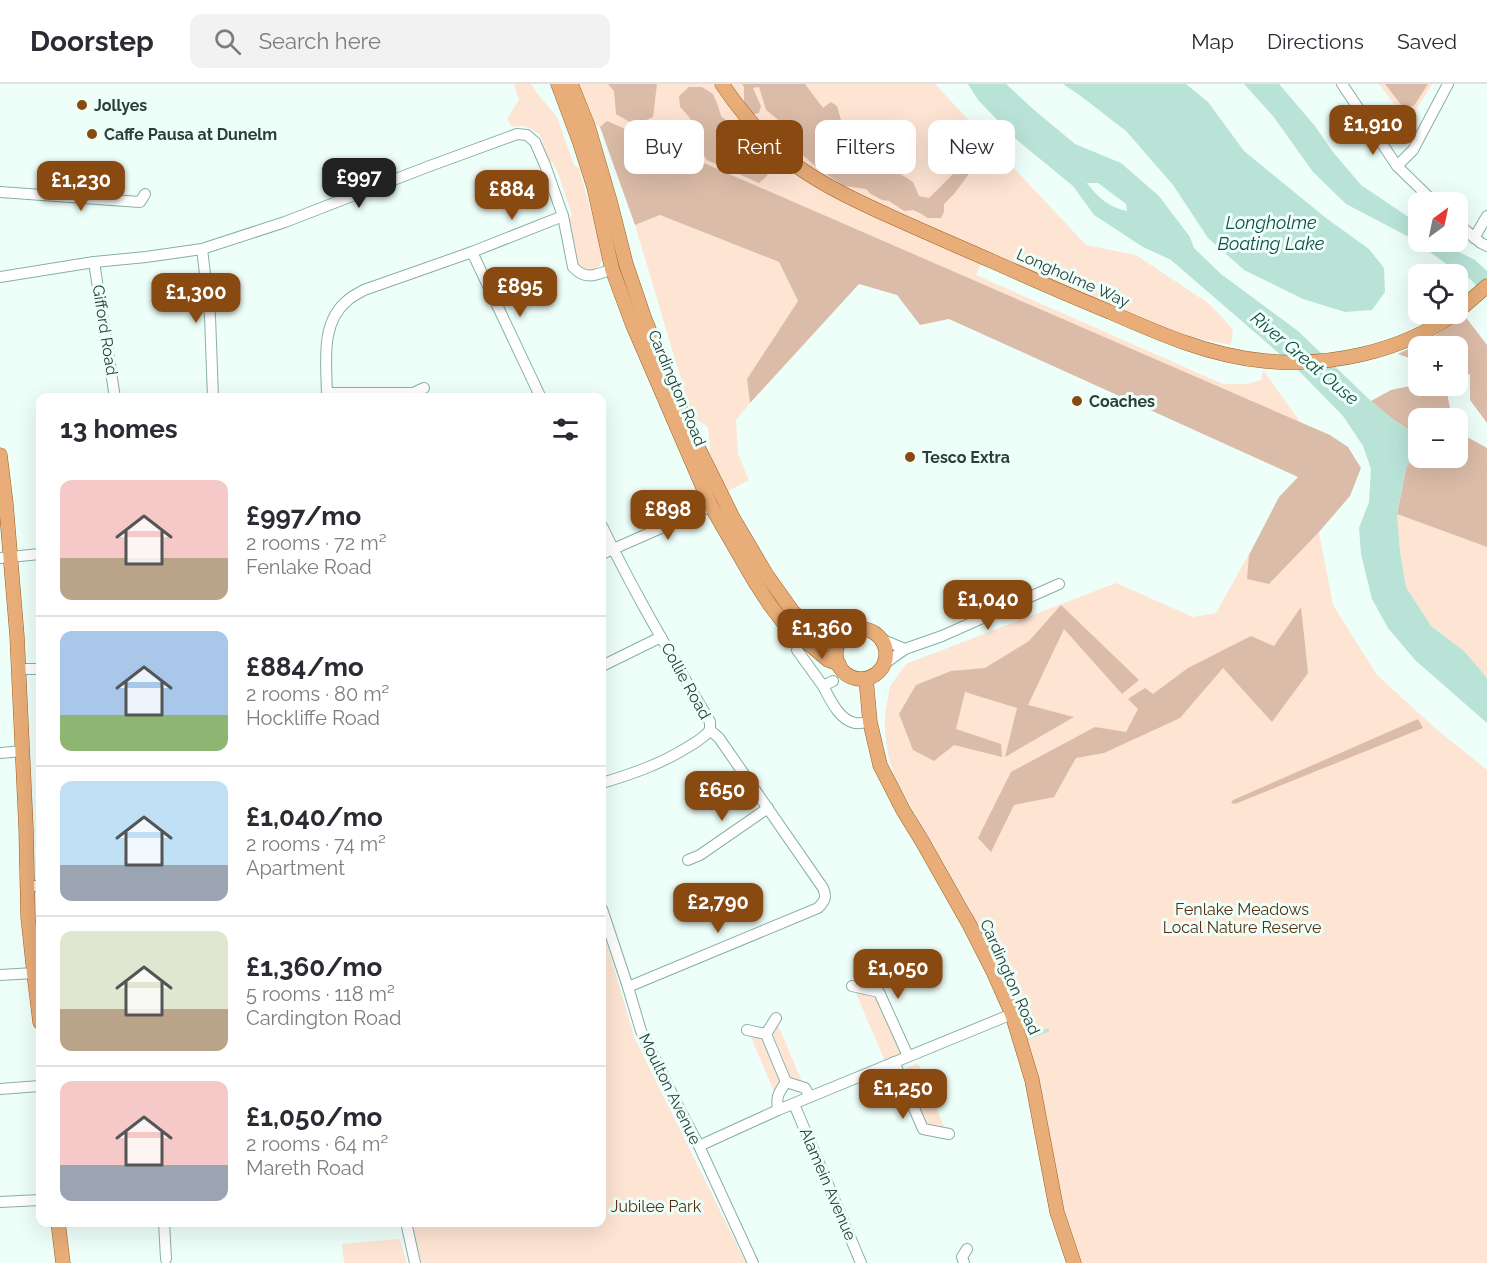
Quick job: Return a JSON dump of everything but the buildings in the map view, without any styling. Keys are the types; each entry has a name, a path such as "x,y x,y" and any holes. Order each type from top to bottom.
{"main road":[{"name":"Cardington Road","path":"558,84 594,187 612,269 632,323 711,506 755,582 783,622 828,660 838,664"},
{"name":"Cardington Road","path":"571,84 588,126 626,264 644,317 688,427 728,508 766,574 793,612 812,628 843,638"},
{"name":"Longholme Way","path":"722,84 750,121 775,147 800,168 832,188 877,210 1182,342 1226,355 1263,361 1319,362 1357,355 1392,345 1437,324"},
{"path":"1468,302 1482,290"},
{"path":"0,455 5,557 19,669 34,886 28,917 36,983"},
{"path":"858,629 872,632 881,639 886,652 882,667 875,675 866,679 855,678 845,673 838,664 836,655 837,647 843,638 851,631 858,629"},
{"name":"Cardington Road","path":"868,705 882,667"},
{"name":"Cardington Road","path":"866,679 870,722 880,765 889,785 969,924 1012,1014 1032,1080 1057,1212 1074,1263"},
{"path":"59,1227 63,1263"}],"street":[{"path":"1342,84 1397,166 1424,192"},
{"path":"1397,166 1413,150 1448,84"},
{"path":"0,277 94,262 202,249 285,222 517,134 527,135 535,142 545,165 562,216 573,267 585,276 612,269"},
{"path":"0,192 140,202 145,194"},
{"path":"327,393 326,348 330,326 335,313 348,300 364,290 472,252 562,216"},
{"path":"1474,238 1487,216"},
{"path":"1468,233 1487,246"},
{"path":"202,249 210,316 213,393"},
{"path":"472,252 539,393"},
{"name":"Gifford Road","path":"94,262 114,393"},
{"path":"413,393 424,388"},
{"path":"606,552 711,506"},
{"name":"Collie Road","path":"606,534 710,722 710,730 719,738 768,807 826,895 824,902 818,908 628,987"},
{"path":"5,557 36,554"},
{"path":"882,667 905,649 942,636 1059,584"},
{"path":"606,664 661,637"},
{"path":"881,639 905,649"},
{"path":"797,650 828,683 834,705 846,720 855,723 870,722"},
{"path":"19,669 36,669"},
{"path":"606,782 675,756 705,737 710,730"},
{"path":"0,753 23,751"},
{"path":"688,860 700,855 768,807"},
{"name":"Moulton Avenue","path":"606,925 641,1031 699,1146 753,1263"},
{"path":"0,975 34,973"},
{"path":"852,986 879,992 908,1056"},
{"path":"699,1146 778,1110 1012,1014"},
{"path":"766,1034 776,1018"},
{"path":"747,1030 766,1034"},
{"path":"766,1034 786,1082"},
{"path":"894,1062 923,1130 948,1134"},
{"path":"778,1110 776,1099 786,1082"},
{"path":"786,1082 805,1088 810,1097"},
{"path":"0,1089 36,1086"},
{"name":"Alamein Avenue","path":"795,1104 861,1263"},
{"path":"0,1202 36,1200"},
{"path":"164,1227 166,1259"},
{"path":"406,1227 415,1263"}],"green space":[{"path":"514,84 531,84 557,117 574,165 579,168 603,255 594,271 586,271 578,266 569,219 572,215 558,173 548,159 540,135 523,126 512,127 507,118 519,100"},
{"path":"579,84 713,84 740,120 716,120 716,174 803,174 803,172 981,263 976,275 1223,384 1247,384 1261,380 1263,370 1311,437 704,170 704,120 624,120 624,134 596,124"},
{"path":"727,84 935,84 969,120 928,120 928,174 1015,174 1015,169 1086,245 1136,255 1208,303 1233,329 1231,345 1191,337 1141,319 860,196 819,174 916,174 916,120 815,120 815,172 803,163 803,120 756,120"},
{"path":"1379,84 1432,84 1408,123"},
{"path":"660,215 779,262 798,301 747,379 750,403 736,420 738,454 749,480 726,492 710,453 708,427 692,416 635,225"},
{"path":"1397,514 1487,547 1487,678 1464,651 1431,626 1406,587"},
{"name":"Fenlake Meadows Local Nature Reserve","path":"1319,532 1333,605 1377,675 1436,729 1487,770 1487,1263 1081,1263 1063,1207 1047,1119 1033,1063 971,910 896,781 889,759 885,734 885,715 890,686 906,664 1116,583 1193,617 1216,613 1250,552 1269,584"},
{"name":"Jubilee Park","path":"606,941 635,1039 746,1263 421,1263 412,1227 606,1227"},
{"path":"855,991 878,999 901,1049 900,1055 885,1061"},
{"path":"777,1023 803,1084 791,1079 773,1034"},
{"path":"750,1035 761,1037 766,1041 782,1082 775,1094"},
{"path":"918,1063 945,1129 926,1126 902,1070"},
{"path":"400,1239 407,1263 344,1263 342,1244"}],"shaded area":[{"path":"608,84 657,84 653,117 646,120 626,120 616,114 614,91"},
{"path":"742,84 805,84 823,108 831,102 837,106 841,120 815,120 815,166 803,155 803,120 778,120 766,110 759,87 753,88 761,106 759,113 753,115 744,104"},
{"path":"1385,84 1428,84 1414,106 1402,106"},
{"path":"689,87 702,87 713,94 721,116 726,120 716,120 716,164 704,156 704,120 691,120 680,107 679,96"},
{"path":"607,121 624,128 624,174 704,174 704,163 716,168 716,174 729,174 1330,435 1348,447 1361,468 1350,496 1269,584 1247,579 1249,555 1279,497 1298,477 949,319 920,325 897,295 859,284 750,403 747,379 798,301 779,262 660,215 635,225 600,127"},
{"path":"739,174 768,174 759,183"},
{"path":"826,174 901,174 913,182 919,196 929,198 953,174 969,174 944,204 941,218 928,218 913,210 904,211 889,201 871,194 866,189 844,186"},
{"path":"1468,320 1487,345 1487,423 1470,400 1468,336 1434,336 1451,324 1468,324"},
{"path":"1408,349 1408,358 1398,354"},
{"path":"1408,386 1408,396 1448,396 1450,408 1408,408 1408,429 1371,401 1391,390"},
{"path":"1468,438 1487,448 1487,547 1397,514 1406,468 1408,443 1408,468 1468,468"},
{"path":"1061,605 1139,680 1122,694 1064,629 1028,705 1074,717 1005,757 1017,708 965,692 956,729 1001,744 1002,757 954,745 934,761 913,750 899,714 916,685 951,671 985,668 1029,641"},
{"path":"1301,607 1308,673 1272,722 1223,668 1180,718 1104,753 1076,758 1054,797 1014,805 991,852 978,838 1011,772 1095,727 1126,732 1138,709 1128,699 1145,688 1153,694 1188,668 1251,636 1274,646"},
{"path":"1418,719 1423,728 1235,804 1231,803 1233,800"}],"water":[{"name":"River Great Ouse","path":"968,84 1006,84 1075,144 1121,163 1159,196 1190,237 1194,248 1221,274 1298,331 1371,401 1408,429 1408,465 1397,514 1406,587 1431,626 1464,651 1487,678 1487,723 1415,660 1388,628 1372,599 1361,554 1359,528 1369,502 1371,469 1363,446 1343,416 1297,369 1171,260 1143,247 1094,215 1073,186 1015,138 1015,120 998,120 978,100","holes":["1087,183 1098,183 1126,204 1127,211 1115,207 1104,201"]},
{"name":"Longholme Boating Lake","path":"1063,84 1186,84 1208,102 1244,151 1326,218 1369,249 1384,268 1385,292 1372,310 1345,312 1303,299 1244,270 1208,238 1173,185 1126,131"},
{"path":"1244,84 1279,84 1361,185 1408,217 1408,236 1346,204 1313,172 1273,116"},
{"path":"1430,252 1459,252 1475,260 1487,271 1487,296 1468,278 1468,264 1446,264"}],"waterway":[{"path":"1028,1038 1048,1030"}],"place":[{"name":"Jollyes","path":"82,105"},
{"name":"Caffe Pausa at Dunelm","path":"92,134"},
{"name":"Coaches","path":"1077,401"},
{"name":"Tesco Extra","path":"910,457"}]}
